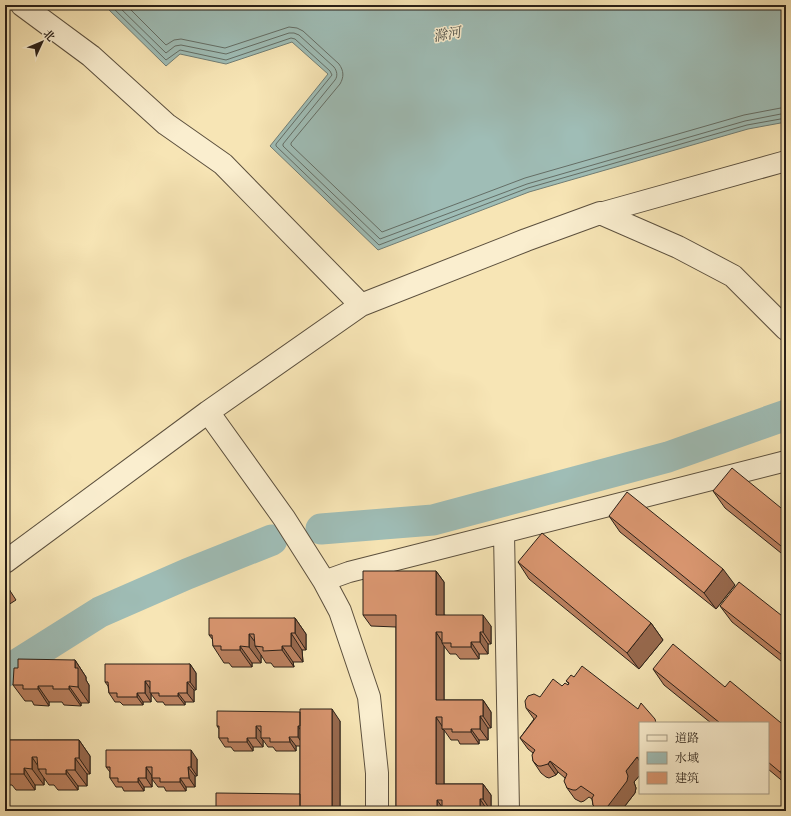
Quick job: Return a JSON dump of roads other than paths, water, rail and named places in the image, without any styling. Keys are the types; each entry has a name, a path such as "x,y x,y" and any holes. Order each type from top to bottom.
{"street":[{"path":"22,5 92,56 166,124 223,164 361,305"},
{"path":"5,562 208,412 361,305 526,240 600,213 786,161"},
{"path":"600,213 678,247 733,276 786,329"},
{"path":"208,412 284,518 324,581 340,610 369,697 376,773 377,811"},
{"path":"324,581 349,572 786,461"},
{"path":"504,533 509,811"}],"water":[{"name":"滁河","path":"104,5 786,5 786,122 748,129 529,192 378,250 270,146 328,74 292,42 226,64 180,54 166,66"}],"waterway":[{"path":"321,529 433,520 668,457 786,415"},
{"path":"5,672 100,612 187,574 272,540"}]}
